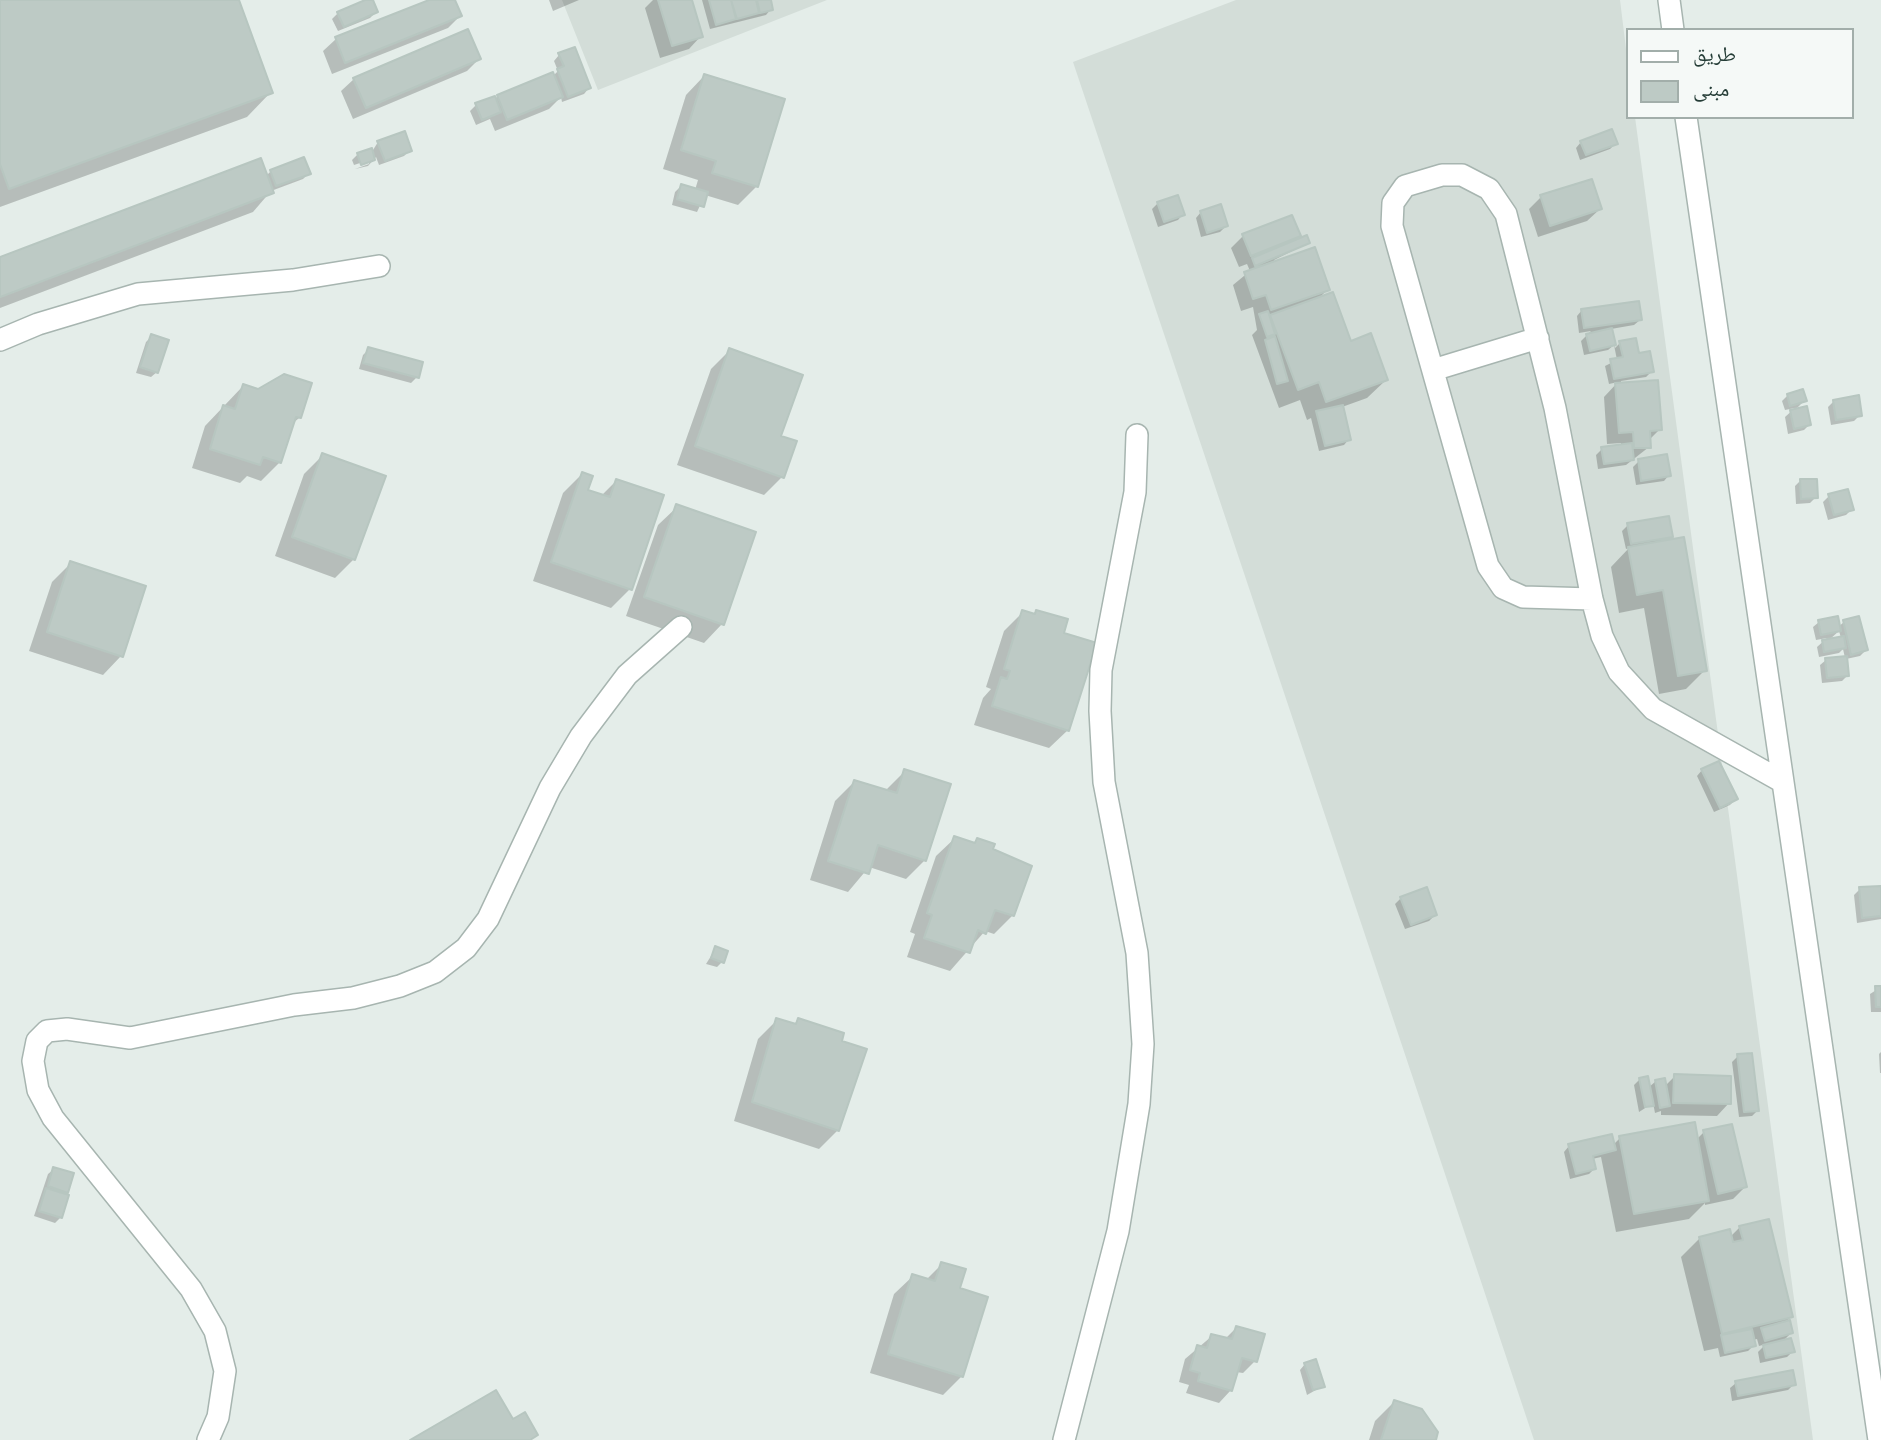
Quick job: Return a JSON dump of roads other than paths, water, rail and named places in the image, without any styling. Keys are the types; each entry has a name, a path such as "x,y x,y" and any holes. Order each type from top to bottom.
{"street":[{"path":"1669,0 1673,28"},
{"path":"1686,119 1879,1440"},
{"path":"1592,599 1523,597 1503,589 1488,566 1392,226 1391,211 1396,196 1405,186 1420,180 1462,175 1489,189 1506,214 1555,408 1592,599 1602,636 1619,672 1653,709 1783,782"},
{"path":"0,340 38,324 138,293 293,280 379,265"},
{"path":"1433,370 1538,338"},
{"path":"1064,1440 1118,1231 1139,1104 1143,1044 1137,953 1104,782 1100,712 1101,670 1135,492 1137,435"},
{"path":"208,1440 218,1418 225,1371 215,1331 191,1289 53,1118 38,1090 33,1061 37,1041 47,1031 67,1029 130,1038 294,1005 354,998 400,986 435,972 466,948 488,919 550,789 581,736 627,675 681,626"}]}
